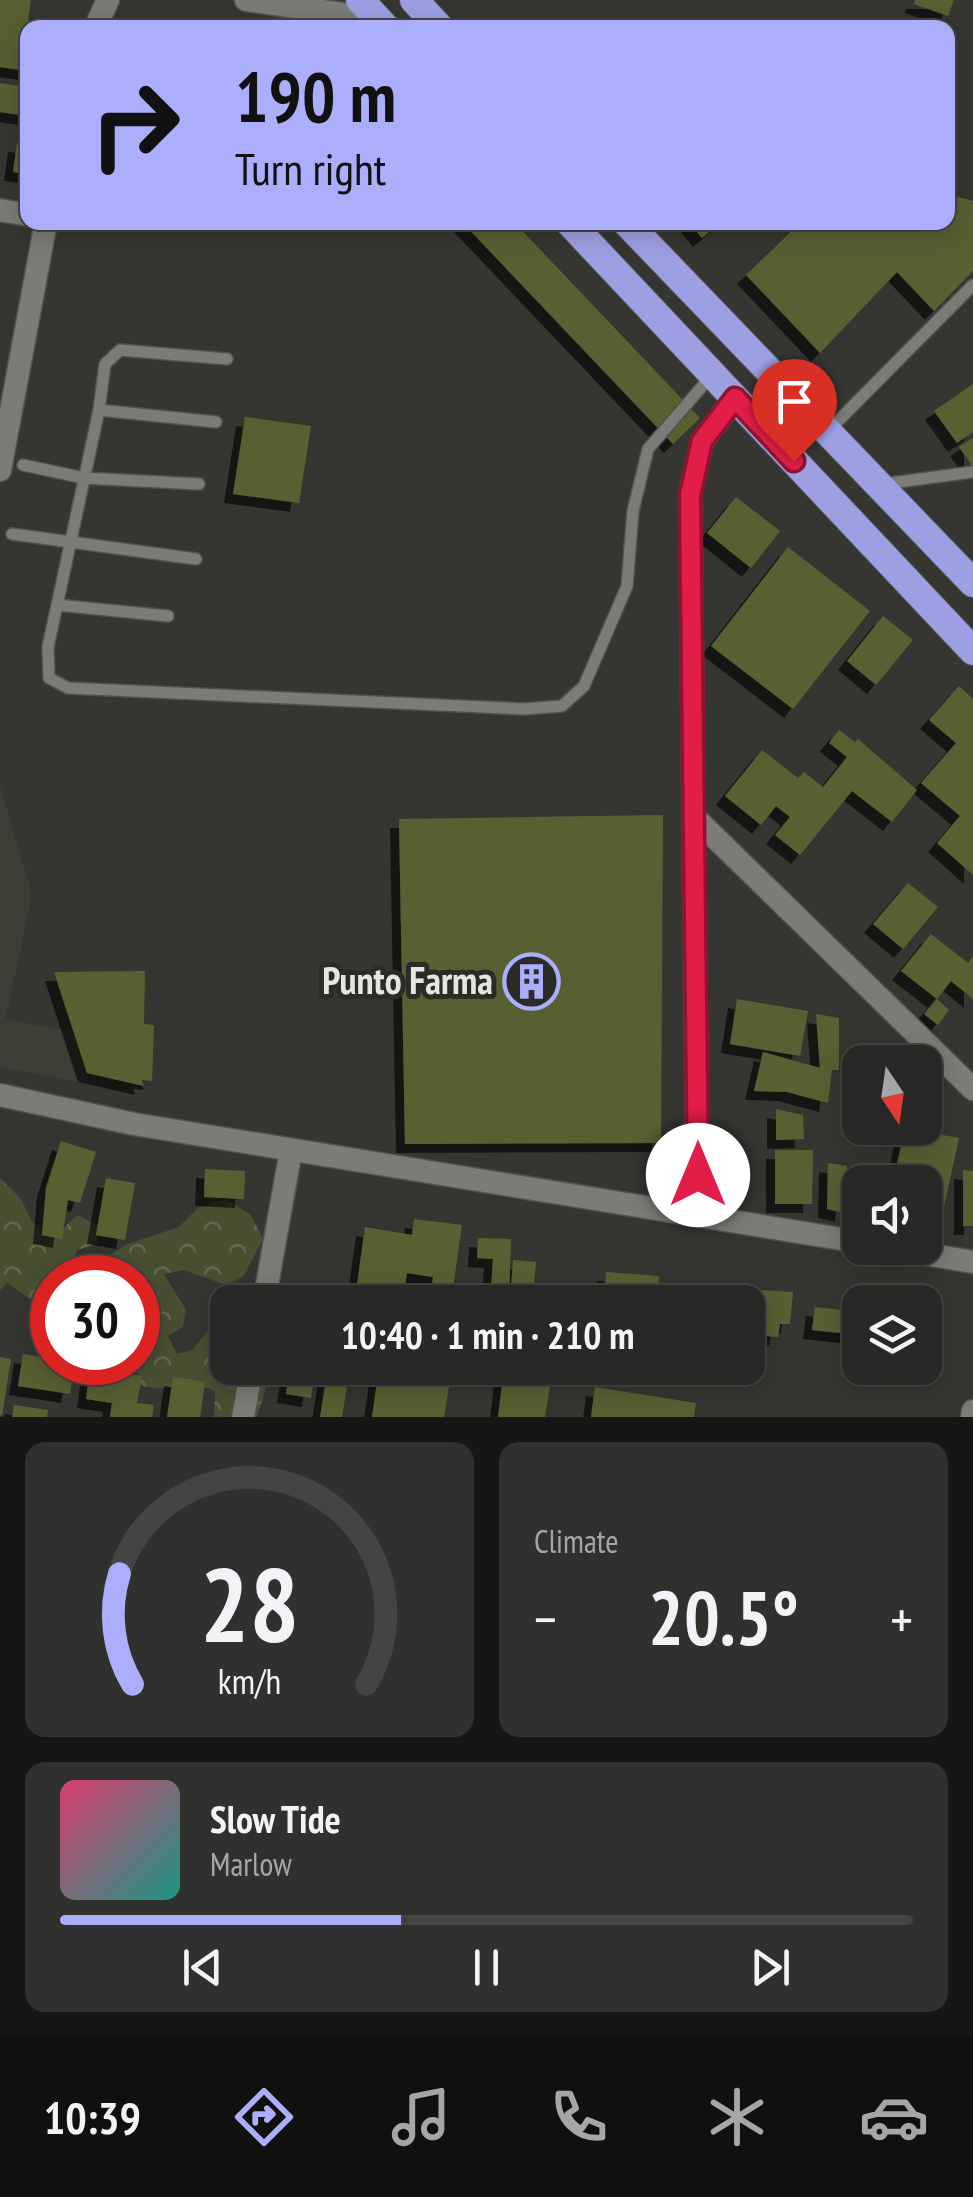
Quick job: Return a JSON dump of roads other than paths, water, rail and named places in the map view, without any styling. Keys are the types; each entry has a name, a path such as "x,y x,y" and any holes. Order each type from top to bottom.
{"highway":[{"path":"414,0 433,20"},
{"path":"576,230 973,651"},
{"path":"634,230 973,583"}],"street":[{"path":"246,0 375,16"},
{"path":"12,467 45,230"},
{"path":"698,1215 690,495 702,441 735,398"},
{"path":"695,818 973,1089"},
{"path":"0,1095 134,1124 842,1239"},
{"path":"267,1285 291,1150"},
{"path":"942,1257 973,1262"},
{"path":"243,1417 249,1385"}],"lane":[{"path":"826,432 973,285"},
{"path":"227,359 120,350 105,364 46,667 49,678 68,688 524,709 562,706 584,686 626,586 633,511 648,449 712,375"},
{"path":"99,410 216,422"},
{"path":"12,467 84,478 198,484"},
{"path":"877,485 973,472"},
{"path":"12,534 196,559"},
{"path":"57,605 168,616"}],"place":[{"name":"Punto Farma","path":"532,981"}]}
